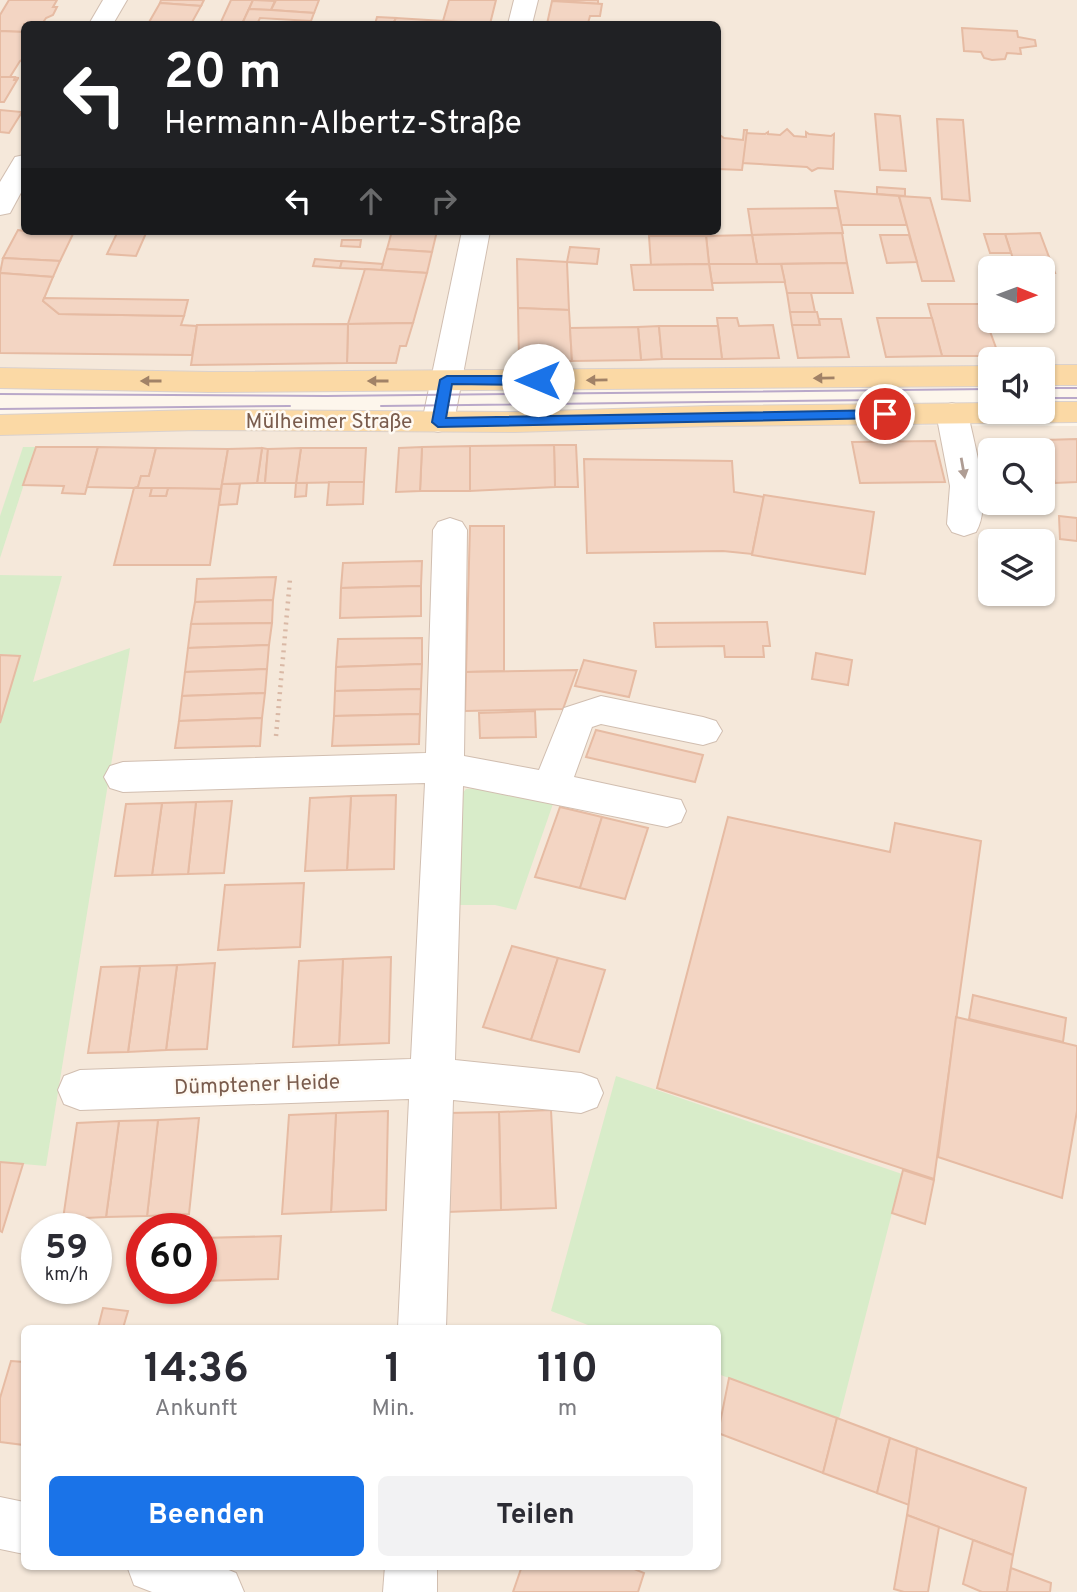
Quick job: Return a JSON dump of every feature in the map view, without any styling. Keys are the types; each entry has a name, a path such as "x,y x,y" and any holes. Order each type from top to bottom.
{"main road":[{"path":"1055,375 1077,375"},
{"name":"Mülheimer Straße","path":"0,378 120,381 978,376"},
{"name":"Mülheimer Straße","path":"0,425 185,420 438,422 1077,412"}],"street":[{"path":"103,21 115,0"},
{"path":"521,21 526,0"},
{"path":"0,207 21,168"},
{"path":"438,422 475,235"},
{"path":"953,413 966,486 964,524"},
{"path":"422,1325 445,766 450,530"},
{"path":"552,786 577,718 601,710 703,731"},
{"path":"123,777 445,766 667,811"},
{"name":"Dümptener Heide","path":"80,1090 433,1078 581,1093"},
{"path":"0,1523 21,1527"},
{"path":"163,1570 217,1592"},
{"path":"410,1592 411,1570"}],"path":[{"path":"272,772 290,579"}],"shaded area":[{"path":"0,0 1077,0 1077,364 1055,365 1055,347 978,347 978,367 522,381 0,378"},
{"path":"0,420 1077,426 1077,1592 0,1592"}],"green space":[{"path":"23,447 36,447 0,558 0,516"},
{"path":"0,575 62,576 33,682 130,648 46,1166 0,1162 0,723 20,656 0,654"},
{"path":"486,787 554,801 516,910 495,905 459,905 460,796 466,789"},
{"path":"616,1076 902,1174 839,1419 721,1375 721,1325 588,1325 551,1311"}],"building":[{"path":"9,0 57,0 53,15 44,21 21,21 21,32 0,31 0,15"},
{"path":"161,0 204,0 201,6 160,3"},
{"path":"231,0 253,0 243,21 221,21"},
{"path":"253,0 275,1 271,10 249,9"},
{"path":"276,0 319,0 314,13 271,10"},
{"path":"449,0 496,0 491,21 443,21"},
{"path":"552,0 598,0 598,4"},
{"path":"552,1 602,4 600,16 590,16 589,21 548,21"},
{"path":"160,3 201,6 193,21 150,21"},
{"path":"249,9 314,13 311,21 260,18 258,21 243,21"},
{"path":"377,17 396,18 394,21 376,21"},
{"path":"396,18 443,21 394,21"},
{"path":"962,28 1017,31 1018,37 1035,40 1036,46 1020,48 1021,54 1007,53 1005,59 992,60 984,58 981,52 964,51"},
{"path":"0,31 21,32 21,60 10,77 19,78 0,77"},
{"path":"0,77 15,77 14,80 17,80 4,102 0,102"},
{"path":"0,110 21,112 9,133 0,132"},
{"path":"875,114 900,116 906,171 880,170"},
{"path":"937,119 963,120 970,201 942,199"},
{"path":"787,129 794,136 806,137 806,132 831,136 834,134 833,169 818,168 812,171 807,167 742,163 745,133 768,132 780,135"},
{"path":"744,130 747,130 742,170 721,169 721,136 743,140"},
{"path":"877,187 905,189 905,196 877,194"},
{"path":"835,191 899,196 907,225 841,225"},
{"path":"899,196 930,198 954,281 922,281"},
{"path":"838,208 843,233 752,235 748,209"},
{"path":"18,230 21,230 21,235 73,235 60,261 3,258"},
{"path":"842,233 847,263 757,264 752,235"},
{"path":"1040,233 1049,256 1012,256 1005,234"},
{"path":"984,234 1005,234 1011,253 990,253"},
{"path":"116,235 145,235 136,256 107,254"},
{"path":"391,235 436,235 432,252 387,249"},
{"path":"752,235 757,264 709,264 706,236"},
{"path":"880,235 909,235 917,262 887,263"},
{"path":"649,236 706,236 709,264 651,265"},
{"path":"342,240 361,240 360,247 341,246"},
{"path":"570,247 599,249 597,264 567,262"},
{"path":"387,249 432,252 427,273 381,270"},
{"path":"3,258 60,261 53,277 0,273"},
{"path":"315,259 342,261 340,268 313,266"},
{"path":"517,259 567,262 569,310 518,308"},
{"path":"342,261 383,264 381,270 340,268"},
{"path":"847,263 853,293 787,293 781,264"},
{"path":"709,264 781,264 785,282 712,283"},
{"path":"709,264 713,290 634,290 631,265"},
{"path":"365,269 427,273 413,323 348,324"},
{"path":"0,273 53,277 43,301 59,314 184,316 181,325 197,326 192,355 0,353"},
{"path":"787,293 811,293 815,312 790,312"},
{"path":"44,298 188,300 184,316 59,314 43,301"},
{"path":"928,304 978,304 978,333 991,333 996,347 978,347 978,356 942,356"},
{"path":"518,308 569,310 572,361 519,361"},
{"path":"790,312 817,312 820,325 792,325"},
{"path":"717,318 737,318 739,326 773,325 779,358 722,359"},
{"path":"877,318 932,318 942,356 886,357"},
{"path":"819,319 841,319 849,357 798,358 792,325 820,325"},
{"path":"413,323 406,346 400,346 396,363 347,363 348,324"},
{"path":"348,324 347,363 191,365 197,325"},
{"path":"659,326 662,359 641,360 638,327"},
{"path":"659,326 718,326 722,359 662,359"},
{"path":"638,327 641,360 572,361 570,328"},
{"path":"1077,439 1077,482 1055,483 1055,440"},
{"path":"935,441 945,482 860,483 852,442"},
{"path":"554,445 576,445 578,487 555,487"},
{"path":"554,445 555,487 470,491 470,446"},
{"path":"470,446 470,491 420,491 422,447"},
{"path":"36,447 98,447 85,494 62,493 64,486 23,485"},
{"path":"98,447 156,448 149,476 141,476 138,487 134,488 87,487"},
{"path":"422,447 420,491 396,492 399,448"},
{"path":"156,448 228,449 221,489 134,488 138,487 141,476 149,476"},
{"path":"262,448 268,449 265,483 257,483"},
{"path":"262,448 257,483 222,484 228,449"},
{"path":"301,448 366,448 364,482 296,483"},
{"path":"301,448 296,483 265,483 268,449"},
{"path":"584,459 732,461 734,492 764,497 752,554 723,551 587,553"},
{"path":"329,482 364,482 363,504 327,505"},
{"path":"296,483 307,483 306,496 295,497"},
{"path":"222,484 240,484 237,504 219,505"},
{"path":"134,488 152,488 150,496 166,496 168,488 221,489 210,565 114,565"},
{"path":"152,488 168,488 166,496 150,496"},
{"path":"764,495 874,512 865,574 752,555"},
{"path":"1059,516 1077,518 1077,541 1060,539"},
{"path":"470,526 504,526 504,671 466,672"},
{"path":"422,561 421,586 341,588 343,563"},
{"path":"276,577 273,600 195,602 197,579"},
{"path":"421,586 421,616 340,618 341,588"},
{"path":"273,600 272,623 191,624 195,602"},
{"path":"767,622 770,646 763,646 764,657 725,657 724,646 656,647 654,623"},
{"path":"272,623 269,645 188,648 191,624"},
{"path":"422,638 422,664 336,667 338,639"},
{"path":"269,645 267,669 185,672 188,648"},
{"path":"816,653 852,660 848,685 812,679"},
{"path":"0,655 20,656 0,723"},
{"path":"584,660 636,671 629,697 575,686"},
{"path":"422,664 421,689 335,691 336,667"},
{"path":"267,669 265,693 182,696 185,672"},
{"path":"577,670 563,709 465,711 466,672"},
{"path":"421,689 420,714 334,716 335,691"},
{"path":"265,693 262,718 179,721 182,696"},
{"path":"535,711 536,737 480,738 479,713"},
{"path":"420,714 419,744 332,746 334,716"},
{"path":"262,718 260,746 175,748 179,721"},
{"path":"596,730 703,755 695,782 586,757"},
{"path":"396,795 394,869 347,870 351,796"},
{"path":"351,796 347,870 305,871 310,798"},
{"path":"232,801 224,873 188,874 196,802"},
{"path":"196,802 188,874 152,875 162,803"},
{"path":"162,803 152,875 115,876 126,804"},
{"path":"560,807 602,817 580,888 535,877"},
{"path":"602,817 648,828 625,899 580,888"},
{"path":"728,817 890,852 895,823 981,841 934,1179 657,1088"},
{"path":"304,883 300,947 218,950 225,885"},
{"path":"512,946 558,958 531,1040 483,1027"},
{"path":"391,957 389,1043 339,1045 343,959"},
{"path":"558,958 605,970 579,1052 531,1040"},
{"path":"343,959 339,1045 293,1047 299,961"},
{"path":"215,963 207,1049 166,1050 177,965"},
{"path":"177,965 166,1050 128,1052 140,966"},
{"path":"140,966 128,1052 88,1053 101,967"},
{"path":"973,995 1066,1018 1063,1042 969,1019"},
{"path":"956,1017 1077,1046 1077,1111 1062,1198 938,1157"},
{"path":"551,1110 556,1208 501,1210 499,1112"},
{"path":"388,1111 386,1210 331,1212 336,1113"},
{"path":"499,1112 501,1210 447,1212 448,1113"},
{"path":"336,1113 331,1212 282,1214 289,1115"},
{"path":"199,1118 189,1213 147,1213 158,1120"},
{"path":"158,1120 147,1213 126,1213 126,1217 112,1217 112,1213 107,1213 119,1121"},
{"path":"119,1121 107,1213 64,1213 77,1123"},
{"path":"0,1162 23,1164 2,1232 0,1231"},
{"path":"903,1170 934,1180 925,1224 892,1213"},
{"path":"281,1236 278,1279 217,1281 217,1238"},
{"path":"103,1308 128,1311 124,1325 99,1325"},
{"path":"11,1361 21,1362 21,1445 0,1442 0,1398"},
{"path":"729,1378 837,1418 823,1473 721,1434 721,1418"},
{"path":"837,1418 890,1438 877,1493 823,1473"},
{"path":"890,1438 917,1448 909,1505 877,1493"},
{"path":"917,1448 1026,1488 1013,1555 907,1515"},
{"path":"907,1515 939,1527 928,1592 904,1592 894,1589"},
{"path":"973,1540 1013,1555 1007,1592 982,1592 963,1584"},
{"path":"1011,1568 1051,1583 1050,1592 1007,1592"},
{"path":"521,1570 637,1570 644,1573 638,1592 513,1592"}],"tram line":[{"path":"1055,388 1077,388"},
{"path":"0,394 326,396 978,389"},
{"path":"1055,398 1077,398"},
{"path":"381,406 875,400"},
{"path":"0,409 290,406"}],"route":[{"path":"538,380 447,380 438,422 885,414"}]}
